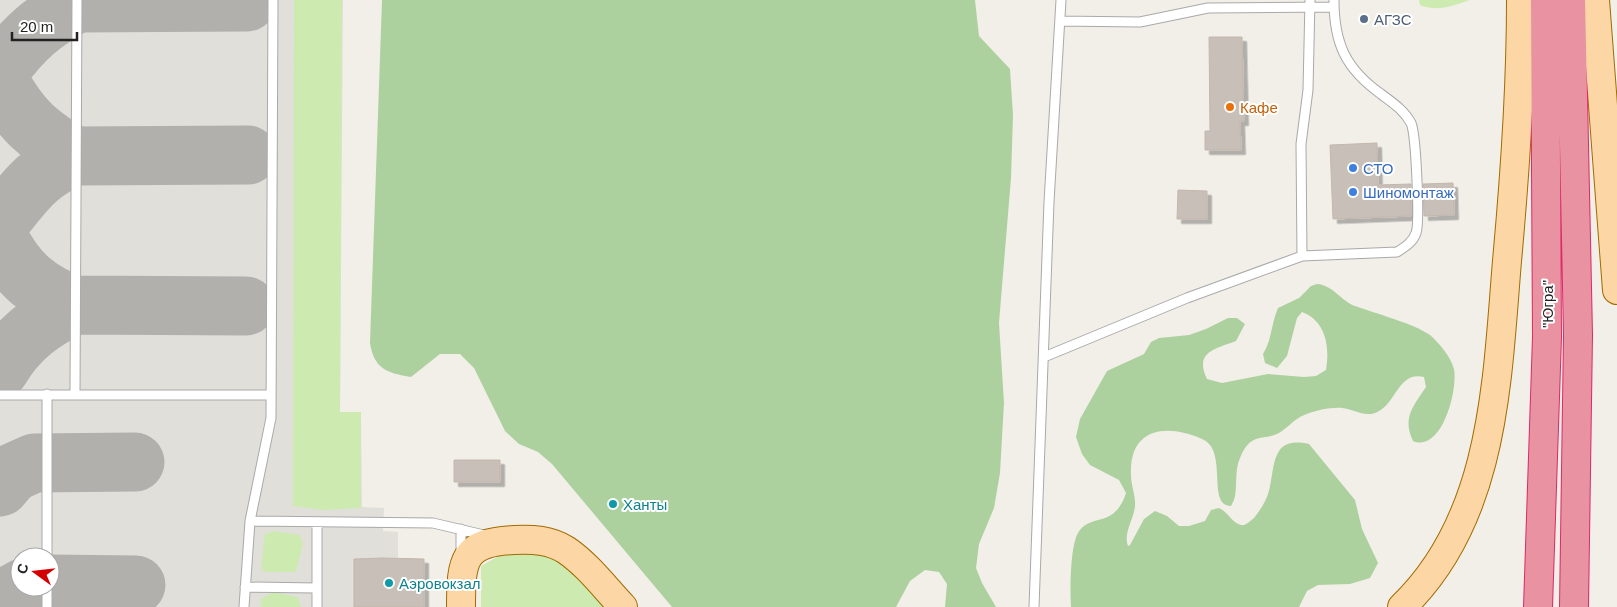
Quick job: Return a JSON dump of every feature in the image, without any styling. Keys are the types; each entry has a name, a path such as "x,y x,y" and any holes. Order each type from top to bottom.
{"highway":[{"name":"\"Югра\"","path":"1538,607 1547,337 1546,28 1544,0"},
{"name":"\"Югра\"","path":"1571,0 1578,335 1574,607"}],"main road":[{"path":"1402,607 1438,565 1460,524 1478,479 1488,438 1499,351 1515,168 1521,64 1521,0"},
{"path":"1595,0 1617,290"},
{"path":"461,607 461,579 465,564 478,545 503,540 540,540 559,547 578,560 623,607"}],"lane":[{"path":"75,394 77,0"},
{"path":"244,607 250,522 270,429 272,395 273,0"},
{"path":"1034,607 1049,202 1061,0"},
{"path":"1302,256 1301,144 1308,90 1310,3"},
{"path":"1044,357 1187,298 1302,256 1397,252 1409,244 1416,232 1417,154 1412,124 1402,110 1363,81 1350,67 1336,32 1334,3 1208,8 1140,22 1060,21"},
{"path":"47,394 47,547"},
{"path":"0,395 272,395"},
{"path":"250,522 433,523 503,540"},
{"path":"317,522 317,607"},
{"path":"461,529 461,579"},
{"path":"245,588 317,588"}],"shaded area":[{"path":"0,0 343,0 340,412 361,412 362,507 384,508 383,531 398,532 398,559 424,607 0,607"}],"green space":[{"path":"294,0 342,0 340,412 361,412 361,508 322,510 293,506"},
{"path":"382,0 975,0 979,36 1010,69 1013,115 1011,178 999,323 1004,403 1000,473 994,508 979,544 976,568 982,583 996,607 945,607 947,584 939,572 925,570 910,581 896,607 672,607 552,464 538,452 519,444 505,431 474,368 460,354 440,354 411,377 395,374 378,364 370,343"},
{"path":"1419,0 1470,0 1451,6 1433,8 1420,5"},
{"path":"1317,284 1328,287 1350,304 1423,331 1441,346 1452,364 1455,379 1450,404 1440,429 1432,438 1423,442 1413,441 1409,425 1410,412 1426,387 1424,377 1416,376 1404,382 1390,401 1374,413 1365,414 1347,409 1331,408 1306,414 1276,434 1259,438 1249,443 1238,463 1235,495 1231,506 1224,504 1220,497 1214,454 1210,445 1202,439 1175,431 1152,433 1136,447 1132,459 1131,479 1135,506 1127,541 1128,546 1144,519 1155,511 1167,516 1179,526 1189,526 1205,521 1211,510 1219,508 1238,524 1246,524 1254,518 1268,494 1276,456 1287,444 1296,442 1309,444 1355,500 1362,529 1378,563 1370,578 1350,584 1318,585 1307,591 1299,607 1071,607 1072,558 1078,533 1089,523 1115,512 1126,493 1119,480 1090,465 1082,454 1076,437 1080,419 1107,371 1144,354 1151,342 1159,338 1189,335 1228,318 1237,318 1245,324 1236,341 1214,349 1205,357 1203,363 1207,379 1222,383 1268,374 1316,376 1326,370 1326,344 1321,328 1310,316 1302,312 1297,318 1287,356 1277,368 1265,363 1263,354 1278,308 1299,298 1311,286"},
{"path":"273,531 300,535 303,544 296,572 265,572 261,568 265,534"},
{"path":"536,553 562,559 609,607 481,607 481,566 499,556"},
{"path":"273,592 298,597 301,607 261,607 261,599"}],"building":[{"path":"1209,37 1242,37 1244,121 1240,121 1241,150 1205,150 1205,131 1210,131"},
{"path":"1377,143 1378,185 1411,184 1411,216 1333,219 1330,145"},
{"path":"1453,183 1454,215 1424,216 1423,184"},
{"path":"1178,190 1207,191 1207,219 1177,219"},
{"path":"454,460 500,460 500,482 454,482"},
{"name":"Аэровокзал","path":"354,559 424,559 424,607 354,607"}],"taxiway":[{"path":"71,0 77,3 247,2"},
{"path":"0,70 18,48 43,24 77,3"},
{"path":"0,82 23,117 51,141 75,156 50,169 33,183 0,222"},
{"path":"75,156 248,155"},
{"path":"0,240 14,263 31,281 51,295 75,305 52,317 32,331 15,348 0,369"},
{"path":"75,305 246,306"},
{"path":"0,487 12,473 34,463 135,462"},
{"path":"60,584 136,585"},
{"path":"0,605 10,596"}],"place":[{"name":"АГЗС","path":"1364,19"},
{"name":"Кафе","path":"1230,107"},
{"name":"СТО","path":"1353,168"},
{"name":"Шиномонтаж","path":"1353,192"},
{"name":"Ханты","path":"613,504"},
{"name":"Аэровокзал","path":"389,583"}]}
